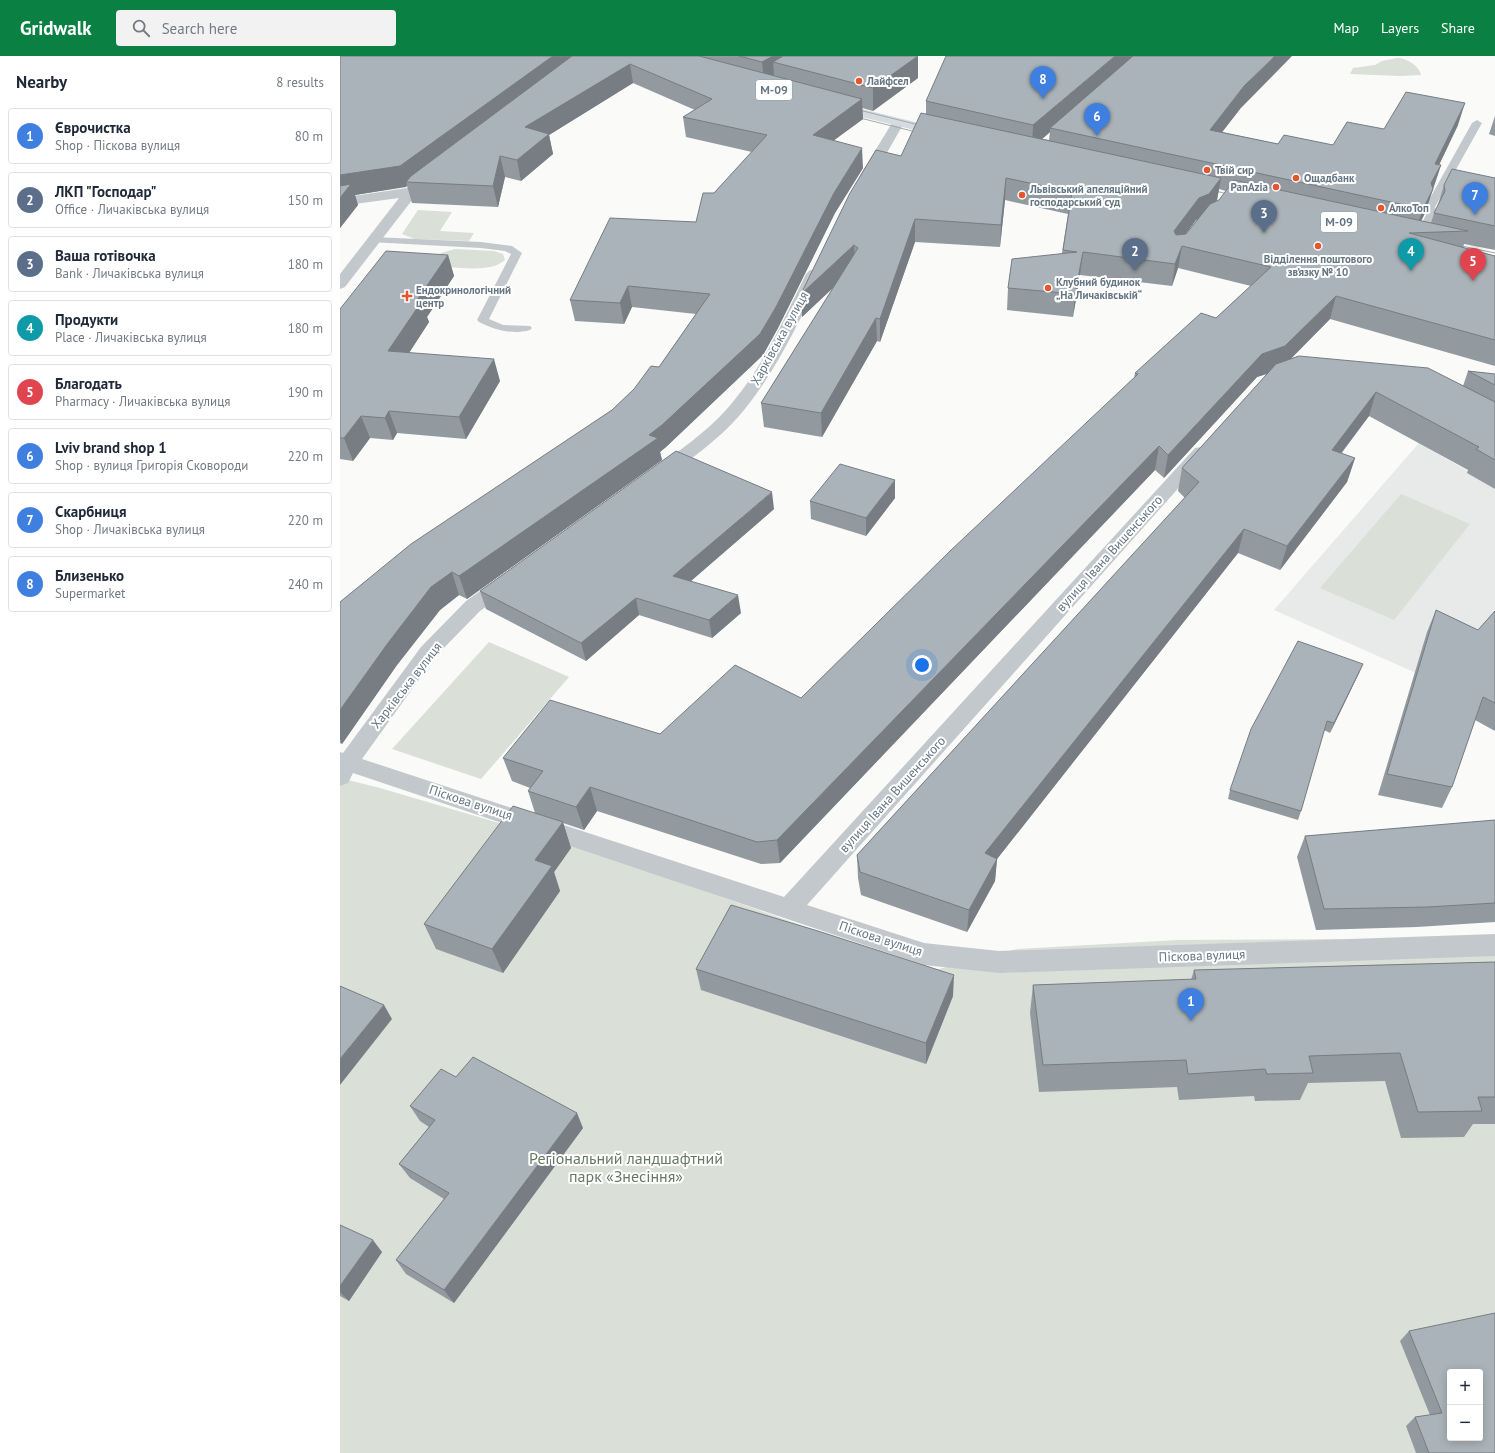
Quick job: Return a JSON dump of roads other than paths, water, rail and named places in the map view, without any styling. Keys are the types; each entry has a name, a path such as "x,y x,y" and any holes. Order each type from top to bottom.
{"main road":[{"path":"823,103 898,123 959,137"},
{"path":"1405,236 1425,241"}],"street":[{"path":"859,189 898,123"},
{"path":"340,284 411,192 442,168"},
{"path":"340,202 411,192"},
{"name":"Харківська вулиця","path":"646,482 716,430 740,403 764,371 821,261"},
{"name":"вулиця Івана Вишенського","path":"789,908 1211,441"},
{"name":"Харківська вулиця","path":"343,766 428,652 473,606 518,574"},
{"name":"Піскова вулиця","path":"343,766 789,908 924,954 999,962 1495,945"}],"lane":[{"path":"1425,241 1432,213 1430,207 1477,123"},
{"path":"374,240 481,245 508,248 517,253 483,320 501,328 526,328"}],"tram line":[{"path":"851,108 927,127"},
{"path":"852,116 924,134"},
{"path":"1208,189 1235,196"},
{"path":"1452,244 1495,253"}],"place":[{"name":"Лайфсел","path":"859,81"},
{"name":"Близенько","path":"1043,99"},
{"name":"Lviv brand shop 1","path":"1097,136"},
{"name":"Твій сир","path":"1207,170"},
{"name":"Ощадбанк","path":"1296,178"},
{"name":"PanAzia","path":"1276,187"},
{"name":"Львівський апеляційний господарський суд","path":"1022,195"},
{"name":"АлкоТоп","path":"1381,208"},
{"name":"Скарбниця","path":"1475,215"},
{"name":"Ваша готівочка","path":"1264,233"},
{"name":"Відділення поштового зв’язку № 10","path":"1318,246"},
{"name":"ЛКП \"Господар\"","path":"1135,271"},
{"name":"Продукти","path":"1411,271"},
{"name":"Благодать","path":"1473,281"},
{"name":"Клубний будинок „На Личаківській“","path":"1048,288"},
{"name":"Ендокринологічний центр","path":"407,296"},
{"name":"Єврочистка","path":"1191,1021"}],"park label":[{"name":"Регіональний ландшафтний парк «Знесіння»","path":"626,1167"}]}
